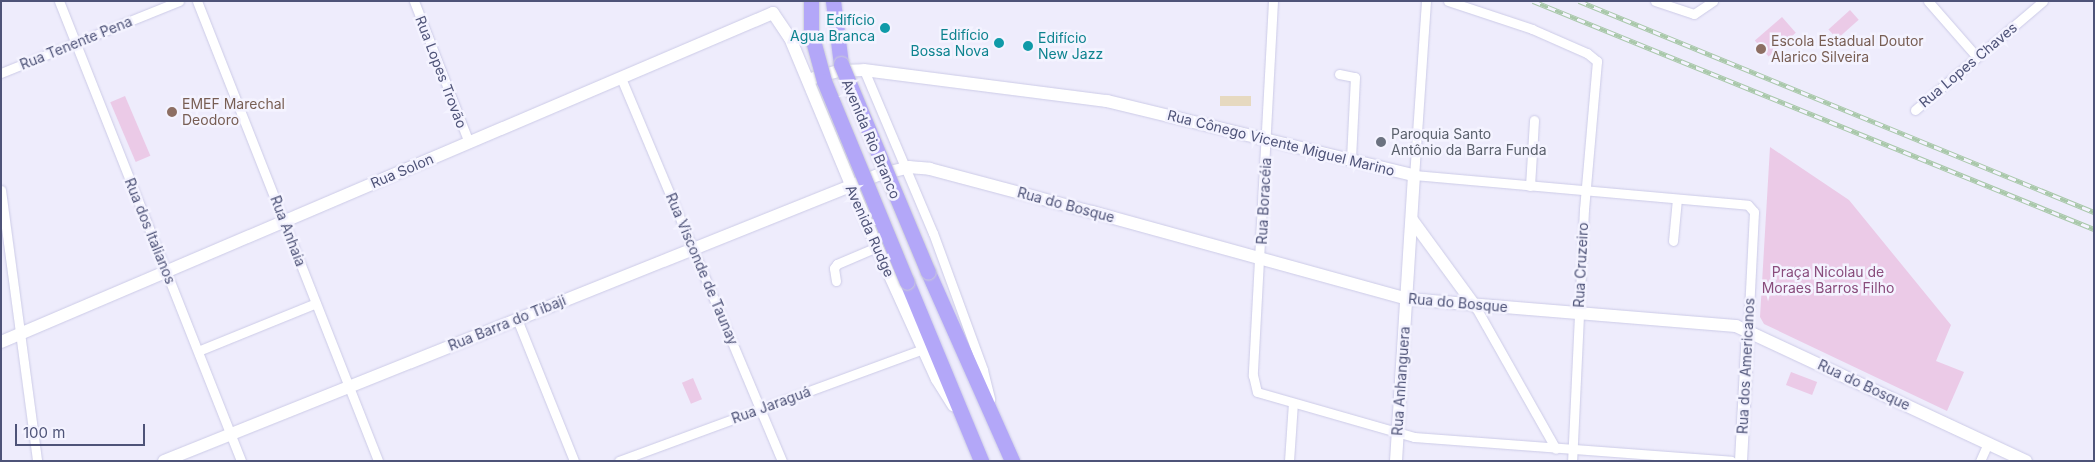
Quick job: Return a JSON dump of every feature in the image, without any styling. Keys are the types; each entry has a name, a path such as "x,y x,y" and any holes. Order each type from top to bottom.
{"main road":[{"name":"Avenida Rio Branco","path":"810,1 812,32 824,81 907,282"},
{"name":"Avenida Rio Branco","path":"833,1 837,43 845,78 994,421"},
{"name":"Avenida Rudge","path":"907,282 981,461"},
{"path":"994,421 1012,461"}],"street":[{"name":"Rua dos Italianos","path":"59,1 241,461"},
{"name":"Rua Tenente Pena","path":"1,73 178,1"},
{"name":"Rua Anhaia","path":"197,1 378,461"},
{"name":"Rua Lopes Trovão","path":"414,1 469,143"},
{"name":"Rua Boracéia","path":"1273,1 1261,259 1253,375 1255,388 1264,396 1293,403"},
{"name":"Rua Anhanguera","path":"1396,461 1426,1"},
{"name":"Rua Cruzeiro","path":"1448,1 1532,29 1587,53 1597,61 1586,191 1572,461"},
{"path":"1655,1 1696,14 1713,1"},
{"path":"1928,1 1977,57"},
{"name":"Rua Lopes Chaves","path":"1915,110 2044,1"},
{"name":"Rua Solon","path":"1,342 622,78 767,14 777,15 790,38"},
{"name":"Avenida Rudge","path":"790,38 850,187 923,349 947,396 963,416"},
{"name":"Rua Cônego Vicente Miguel Marino","path":"807,81 839,71 864,70 1107,101 1414,175 1748,205 1754,212"},
{"path":"864,70 933,233 983,370 994,421"},
{"path":"1339,74 1355,77 1351,160"},
{"name":"Rua Visconde de Taunay","path":"622,78 782,461"},
{"path":"1530,186 1534,120"},
{"name":"Rua do Bosque","path":"850,187 905,167 930,169 1407,299 1446,304 1736,326 2026,461"},
{"name":"Rua Barra do Tibaji","path":"164,461 850,187"},
{"path":"1,190 22,333 36,461"},
{"path":"1673,240 1677,199"},
{"name":"Rua dos Americanos","path":"1740,461 1754,212"},
{"path":"1412,220 1460,282 1556,449"},
{"path":"836,281 834,268 838,264 877,248"},
{"path":"1446,304 1459,298 1460,282"},
{"path":"198,351 316,303"},
{"path":"517,319 574,461"},
{"name":"Rua Jaraguá","path":"619,461 923,349"},
{"path":"1289,461 1293,403 1426,438 1731,461"},
{"path":"1980,461 1988,443"}],"green space":[{"path":"1850,10 1859,20 1837,39 1828,29"},
{"path":"1782,17 1796,33 1769,56 1755,41"},
{"path":"125,96 150,156 136,162 110,102"},
{"name":"Praça Nicolau de Moraes Barros Filho","path":"1770,147 1849,200 1951,325 1936,361 1964,372 1947,411 1764,324 1760,317"},
{"path":"1791,372 1817,382 1812,395 1786,385"},
{"path":"693,378 702,399 691,404 682,383"}],"shaded area":[{"path":"1220,96 1251,96 1251,106 1220,106"}],"railway":[{"path":"1533,1 2094,229"},
{"path":"1579,1 2094,212"}],"place":[{"name":"Edifício Agua Branca","path":"885,28"},
{"name":"Edifício Bossa Nova","path":"999,43"},
{"name":"Edifício New Jazz","path":"1028,46"},
{"name":"Escola Estadual Doutor Alarico Silveira","path":"1761,49"},
{"name":"EMEF Marechal Deodoro","path":"172,112"},
{"name":"Paroquia Santo Antônio da Barra Funda","path":"1381,142"}]}
